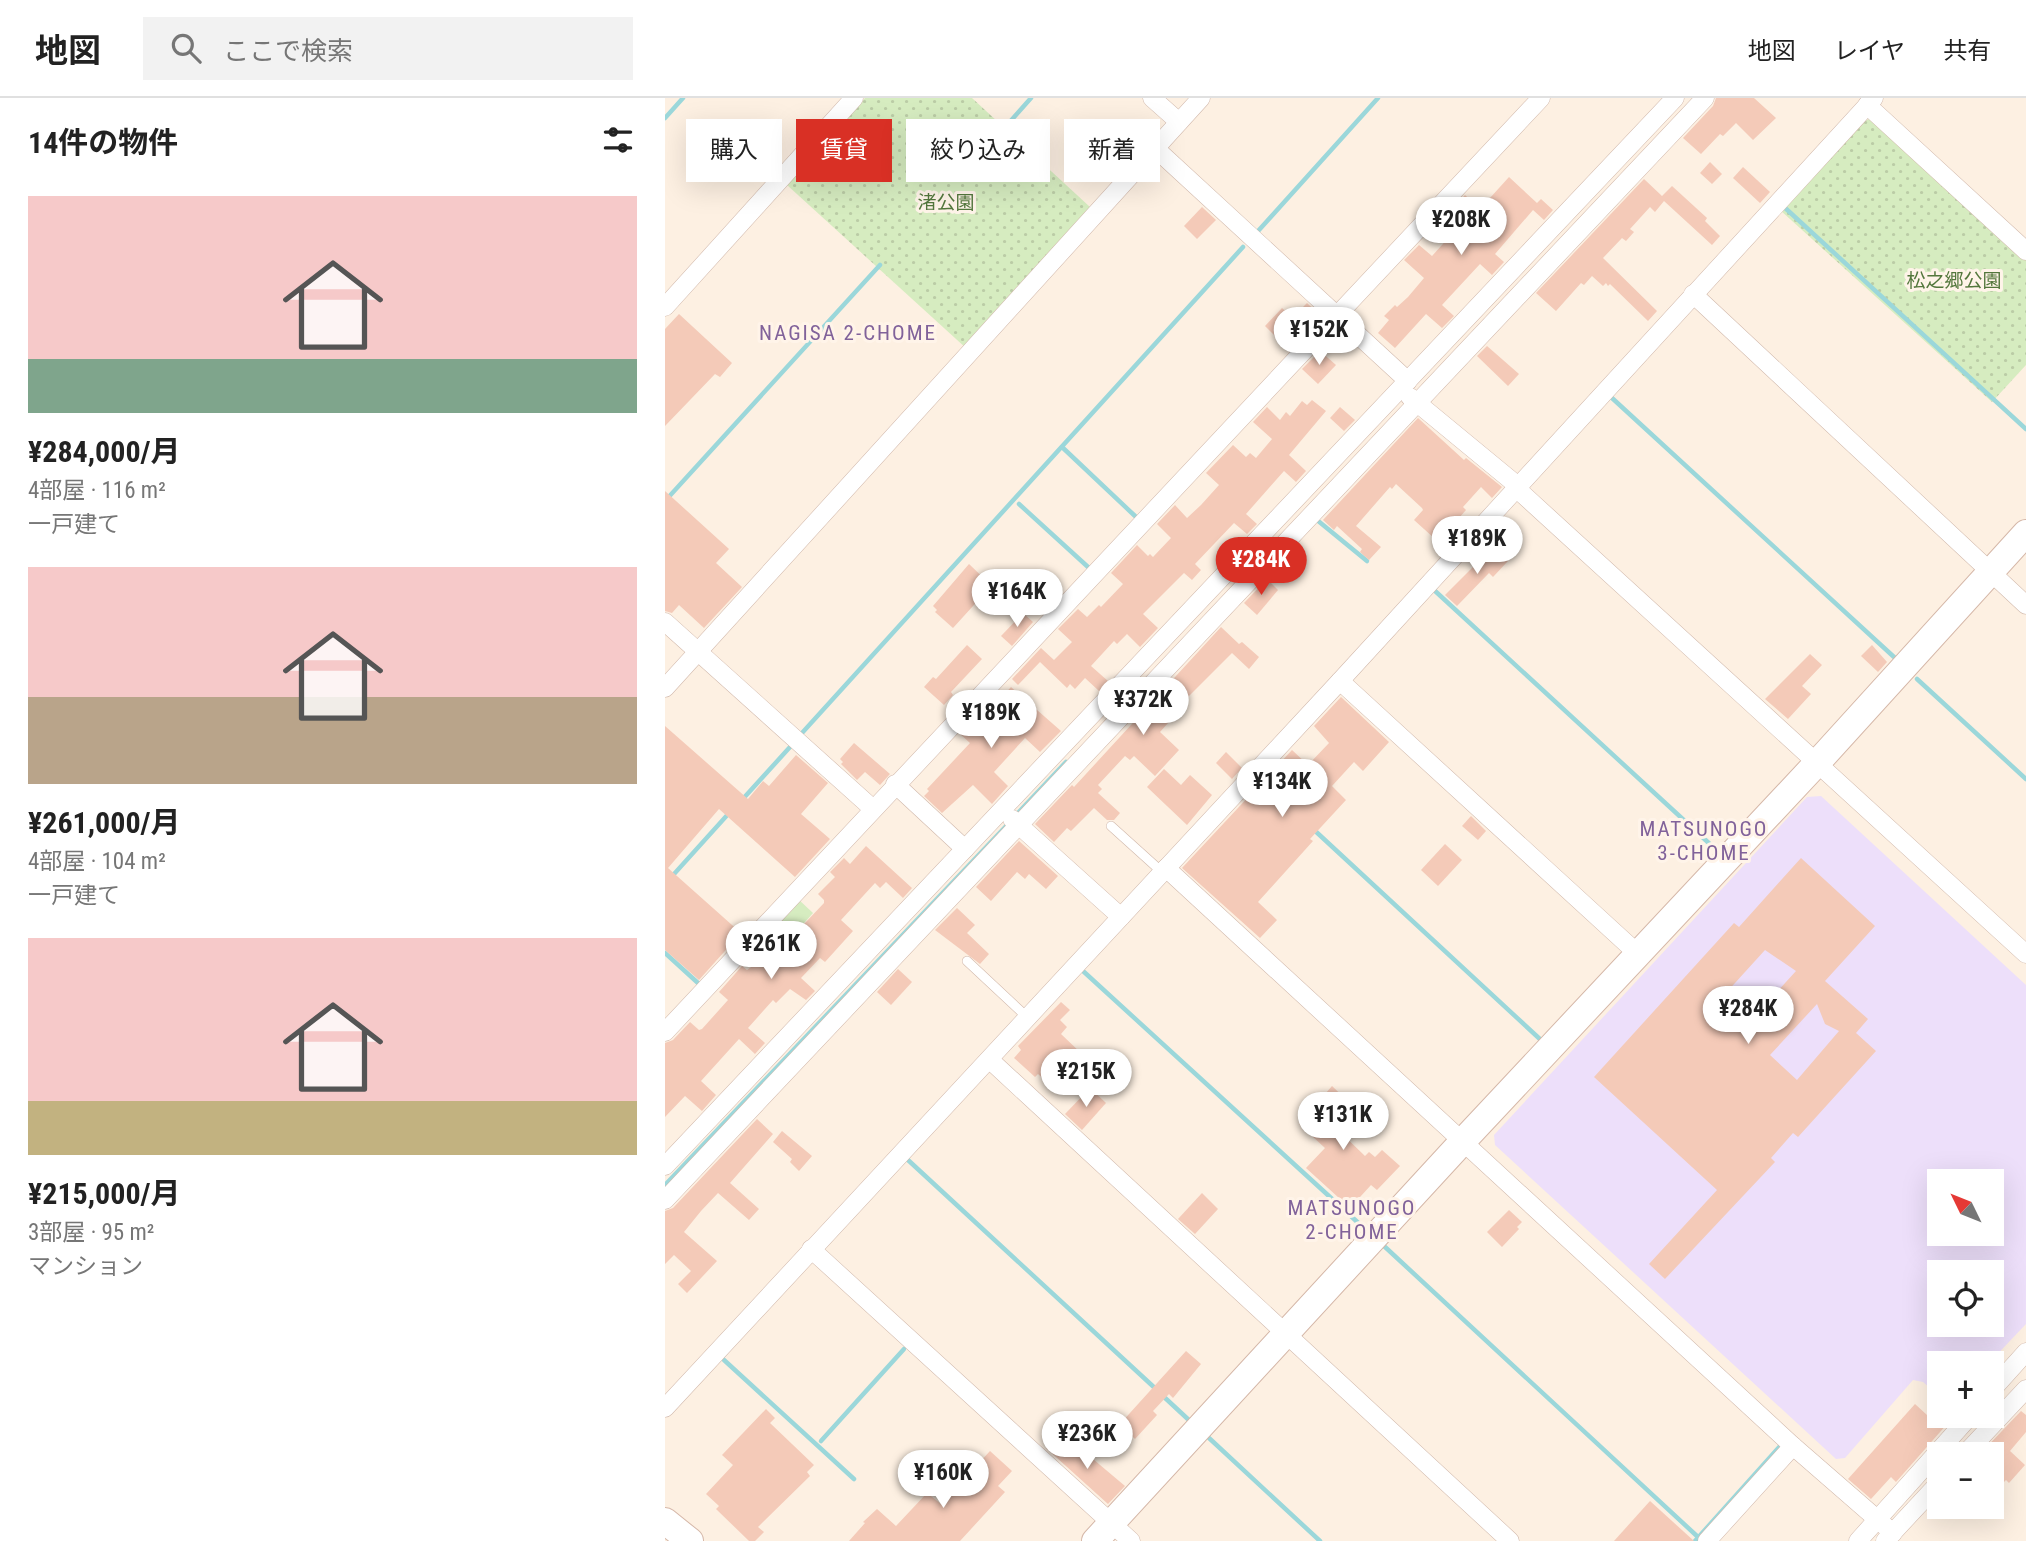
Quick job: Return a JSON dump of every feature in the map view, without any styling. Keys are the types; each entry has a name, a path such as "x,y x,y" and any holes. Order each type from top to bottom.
{"street":[{"path":"665,307 854,98"},
{"path":"1152,98 1179,122"},
{"path":"1160,144 1201,98"},
{"path":"665,1032 872,808 1541,98"},
{"path":"665,1200 1011,818 1410,394 1675,98"},
{"path":"1410,394 1705,98"},
{"path":"665,1408 1340,681 1871,102 2026,251"},
{"path":"1160,153 1337,316 1410,394 1517,487 2026,954"},
{"path":"665,688 1126,182"},
{"path":"1693,294 2026,605"},
{"path":"1103,1532 1463,1140 1817,763 2026,533"},
{"path":"665,622 872,808"},
{"path":"1340,681 1637,953"},
{"path":"895,784 965,849"},
{"path":"665,1166 965,849 1011,818"},
{"path":"1011,818 1121,917"},
{"path":"1164,871 1463,1140 1793,1446 1877,1520 1889,1537 1927,1496"},
{"path":"990,1060 1510,1541"},
{"path":"811,1249 1103,1532 1131,1541"},
{"path":"2004,1377 2026,1352"},
{"path":"1976,1442 2026,1389"},
{"path":"1858,1541 1959,1428"},
{"path":"1707,1541 1793,1446"},
{"path":"665,1521 691,1541"}],"lane":[{"path":"1111,826 1164,871"},
{"path":"967,961 1028,1018"}],"shaded area":[{"path":"1821,796 2026,985 2026,1324 2000,1351 1927,1351 1927,1386 1913,1380 1845,1458 1836,1459 1495,1145 1494,1135 1807,797"}],"green space":[{"name":"渚公園","path":"865,98 972,98 995,119 906,119 906,182 1050,182 1050,170 1090,207 967,349 787,185 796,175 796,182 892,182 892,119 846,119"},
{"name":"松之郷公園","path":"1871,118 2026,257 2026,365 1992,402 1780,210 1865,121"},
{"path":"798,899 813,913 788,941 773,927"}],"building":[{"path":"1716,98 1754,98 1776,118 1753,140 1736,123 1723,136 1720,134 1701,154 1683,138 1713,106"},
{"path":"1710,162 1722,174 1712,184 1700,173"},
{"path":"1743,167 1770,192 1760,203 1733,178"},
{"path":"1509,177 1537,203 1541,199 1553,210 1544,220 1533,210 1495,254 1504,262 1492,275 1480,264 1442,305 1454,316 1442,328 1426,314 1395,348 1378,333 1389,320 1384,316 1408,297 1424,278 1404,260 1419,245 1432,256 1461,224 1449,213 1465,195 1480,209"},
{"path":"1644,179 1662,196 1672,186 1707,218 1705,221 1720,236 1712,245 1664,201 1655,212 1650,207 1630,229 1634,232 1626,241 1622,238 1603,258 1657,311 1648,321 1610,284 1603,286 1592,276 1584,285 1581,283 1556,311 1536,293"},
{"path":"1202,207 1216,220 1197,239 1184,226"},
{"path":"1307,303 1321,316 1308,330 1294,316"},
{"path":"1282,308 1298,322 1280,341 1265,326"},
{"path":"679,314 732,363 720,377 715,374 665,426 665,329"},
{"path":"1487,346 1519,374 1508,386 1477,356"},
{"path":"1320,351 1336,365 1318,384 1302,369"},
{"path":"1312,400 1326,411 1289,455 1306,471 1296,482 1284,471 1246,514 1257,524 1247,534 1234,523 1195,564 1201,570 1192,580 1184,573 1143,614 1158,628 1140,647 1127,634 1117,644 1114,641 1091,666 1108,681 1099,691 1085,678 1075,689 1070,684 1067,688 1040,662 1018,685 1012,679 1041,648 1054,660 1072,642 1058,629 1078,609 1087,617 1123,584 1111,573 1137,545 1148,556 1150,554 1153,557 1171,538 1157,524 1175,505 1187,518 1201,505 1219,485 1206,473 1233,445 1246,457 1250,453 1256,458 1272,439 1253,422 1267,407 1280,420 1286,412 1290,416 1302,401 1307,405"},
{"path":"1340,407 1355,420 1344,431 1330,418"},
{"path":"1418,418 1464,460 1466,458 1502,487 1492,498 1481,487 1463,507 1466,510 1458,519 1455,516 1434,538 1414,520 1422,508 1396,484 1392,489 1390,487 1356,526 1381,547 1369,560 1360,552 1362,549 1337,526 1334,530 1323,520"},
{"path":"665,491 729,549 716,563 742,587 704,628 679,605 672,613 665,611"},
{"path":"1493,547 1508,561 1493,577 1489,573 1457,606 1445,595"},
{"path":"969,564 995,589 987,598 983,595 953,628 935,612 937,610 933,606"},
{"path":"1267,579 1278,590 1257,615 1244,603"},
{"path":"1023,613 1033,622 1012,646 1001,636"},
{"path":"1221,627 1239,644 1242,642 1259,657 1249,669 1232,653 1186,699 1185,703 1188,705 1160,732 1179,750 1155,776 1134,756 1130,760 1125,756 1098,785 1102,789 1098,793 1120,813 1114,820 1107,820 1094,808 1071,831 1067,828 1054,842 1035,824 1072,785 1074,787"},
{"path":"967,645 982,659 951,692 953,695 944,705 924,687 933,677 936,679"},
{"path":"1872,645 1887,662 1878,672 1861,656"},
{"path":"1810,654 1822,665 1802,686 1811,694 1788,719 1765,699"},
{"path":"1011,687 1061,731 1040,752 1025,738 994,772 1008,786 992,804 973,785 942,813 924,796 929,791 927,789 970,743 960,734 979,714 983,718"},
{"path":"1341,697 1389,742 1363,771 1354,762 1332,786 1346,800 1258,902 1277,920 1260,938 1182,868 1292,750 1308,765 1329,743 1314,726"},
{"path":"665,726 748,799 763,781 769,786 796,755 828,783 801,814 830,839 795,877 719,809 668,868 741,933 699,980 665,950"},
{"path":"854,743 890,774 880,785 865,772 857,780 841,764 843,762 840,759"},
{"path":"1226,752 1242,768 1232,779 1216,763"},
{"path":"1164,769 1181,785 1190,775 1212,795 1187,825 1147,787"},
{"path":"1471,816 1486,831 1478,840 1462,826"},
{"path":"1019,841 1058,876 1046,889 1029,874 1025,879 1017,872 991,901 976,887"},
{"path":"1445,844 1462,860 1438,886 1421,870"},
{"path":"866,846 912,888 903,898 886,882 880,888 875,883 841,920 853,931 825,962 820,958 801,978 815,991 806,1000 790,989 776,1003 773,1000 748,1028 765,1043 755,1054 739,1039 701,1081 716,1095 702,1111 685,1096 665,1117 665,1043 673,1040 690,1022 699,1030 702,1029 728,1000 719,992 742,966 747,970 754,965 769,947 764,943 775,931 787,942 824,903 818,894 835,877 830,872 844,858 850,864"},
{"path":"1801,858 1875,926 1825,981 1868,1019 1856,1033 1876,1051 1798,1137 1793,1133 1771,1158 1775,1162 1665,1279 1649,1264 1717,1190 1594,1077 1734,923 1739,927","holes":["1765,950 1796,971 1742,1030 1715,1005","1817,1004 1825,1024 1839,1031 1797,1080 1770,1055"]},
{"path":"957,908 975,925 967,933 989,954 980,964 935,930"},
{"path":"898,969 912,982 891,1005 877,992"},
{"path":"1061,1002 1070,1010 1060,1020 1067,1027 1061,1034 1082,1054 1061,1077 1065,1080 1056,1090 1038,1074 1035,1077 1014,1058 1021,1050 1018,1046"},
{"path":"1332,1086 1356,1109 1337,1129 1365,1156 1369,1152 1375,1157 1382,1150 1400,1166 1377,1190 1371,1185 1350,1208 1306,1168 1325,1148 1299,1124"},
{"path":"1090,1088 1106,1103 1082,1130 1065,1114"},
{"path":"757,1119 773,1134 730,1183 759,1209 749,1220 718,1193 701,1211 684,1232 717,1261 687,1293 678,1284 691,1271 674,1255 665,1264 665,1211 673,1208"},
{"path":"782,1131 812,1156 799,1171 790,1162 792,1159 773,1142"},
{"path":"1202,1193 1218,1209 1195,1234 1178,1219"},
{"path":"1509,1210 1522,1222 1502,1247 1487,1232"},
{"path":"1186,1351 1201,1364 1173,1398 1169,1394 1153,1411 1157,1415 1135,1439 1120,1424"},
{"path":"1915,1404 1927,1415 1927,1428 1944,1428 1931,1442 1927,1442 1927,1447 1896,1482 1891,1477 1871,1499 1848,1479"},
{"path":"766,1409 775,1418 770,1423 814,1465 807,1472 810,1476 758,1527 764,1532 755,1541 749,1541 716,1509 719,1506 706,1494 733,1465 722,1455"},
{"path":"2021,1411 2026,1415 2026,1432 2010,1451 2025,1465 2009,1483 2006,1480 2004,1482 2004,1442 1991,1442"},
{"path":"1058,1436 1080,1457 1087,1454 1125,1486 1108,1504 1046,1448"},
{"path":"990,1451 1012,1471 998,1486 1005,1492 960,1541 849,1541 877,1509 896,1526 927,1493 941,1504"},
{"path":"1650,1501 1694,1541 1614,1541"}],"waterway":[{"path":"665,118 683,98"},
{"path":"1012,119 1031,98"},
{"path":"1259,230 1378,98"},
{"path":"1783,206 2026,429"},
{"path":"802,733 1243,247"},
{"path":"665,501 880,265"},
{"path":"1612,398 1894,657"},
{"path":"1062,447 1135,516"},
{"path":"1019,504 1088,567"},
{"path":"1317,520 1367,561"},
{"path":"1434,590 1712,846"},
{"path":"1917,679 2026,779"},
{"path":"741,801 790,747"},
{"path":"1015,816 1066,762"},
{"path":"665,884 730,812"},
{"path":"665,1185 1009,823"},
{"path":"1312,828 1542,1041"},
{"path":"665,953 698,983"},
{"path":"1083,971 1365,1229"},
{"path":"908,1160 1157,1390"},
{"path":"1384,1246 1698,1537"},
{"path":"821,1441 904,1349"},
{"path":"724,1360 854,1479"},
{"path":"1163,1396 1191,1422"},
{"path":"1209,1438 1320,1541"},
{"path":"1695,1541 1782,1444"}],"district":[{"name":"NAGISA 2-CHOME","path":"848,333"},
{"name":"MATSUNOGO 3-CHOME","path":"1704,841"},
{"name":"MATSUNOGO 2-CHOME","path":"1352,1220"}]}
